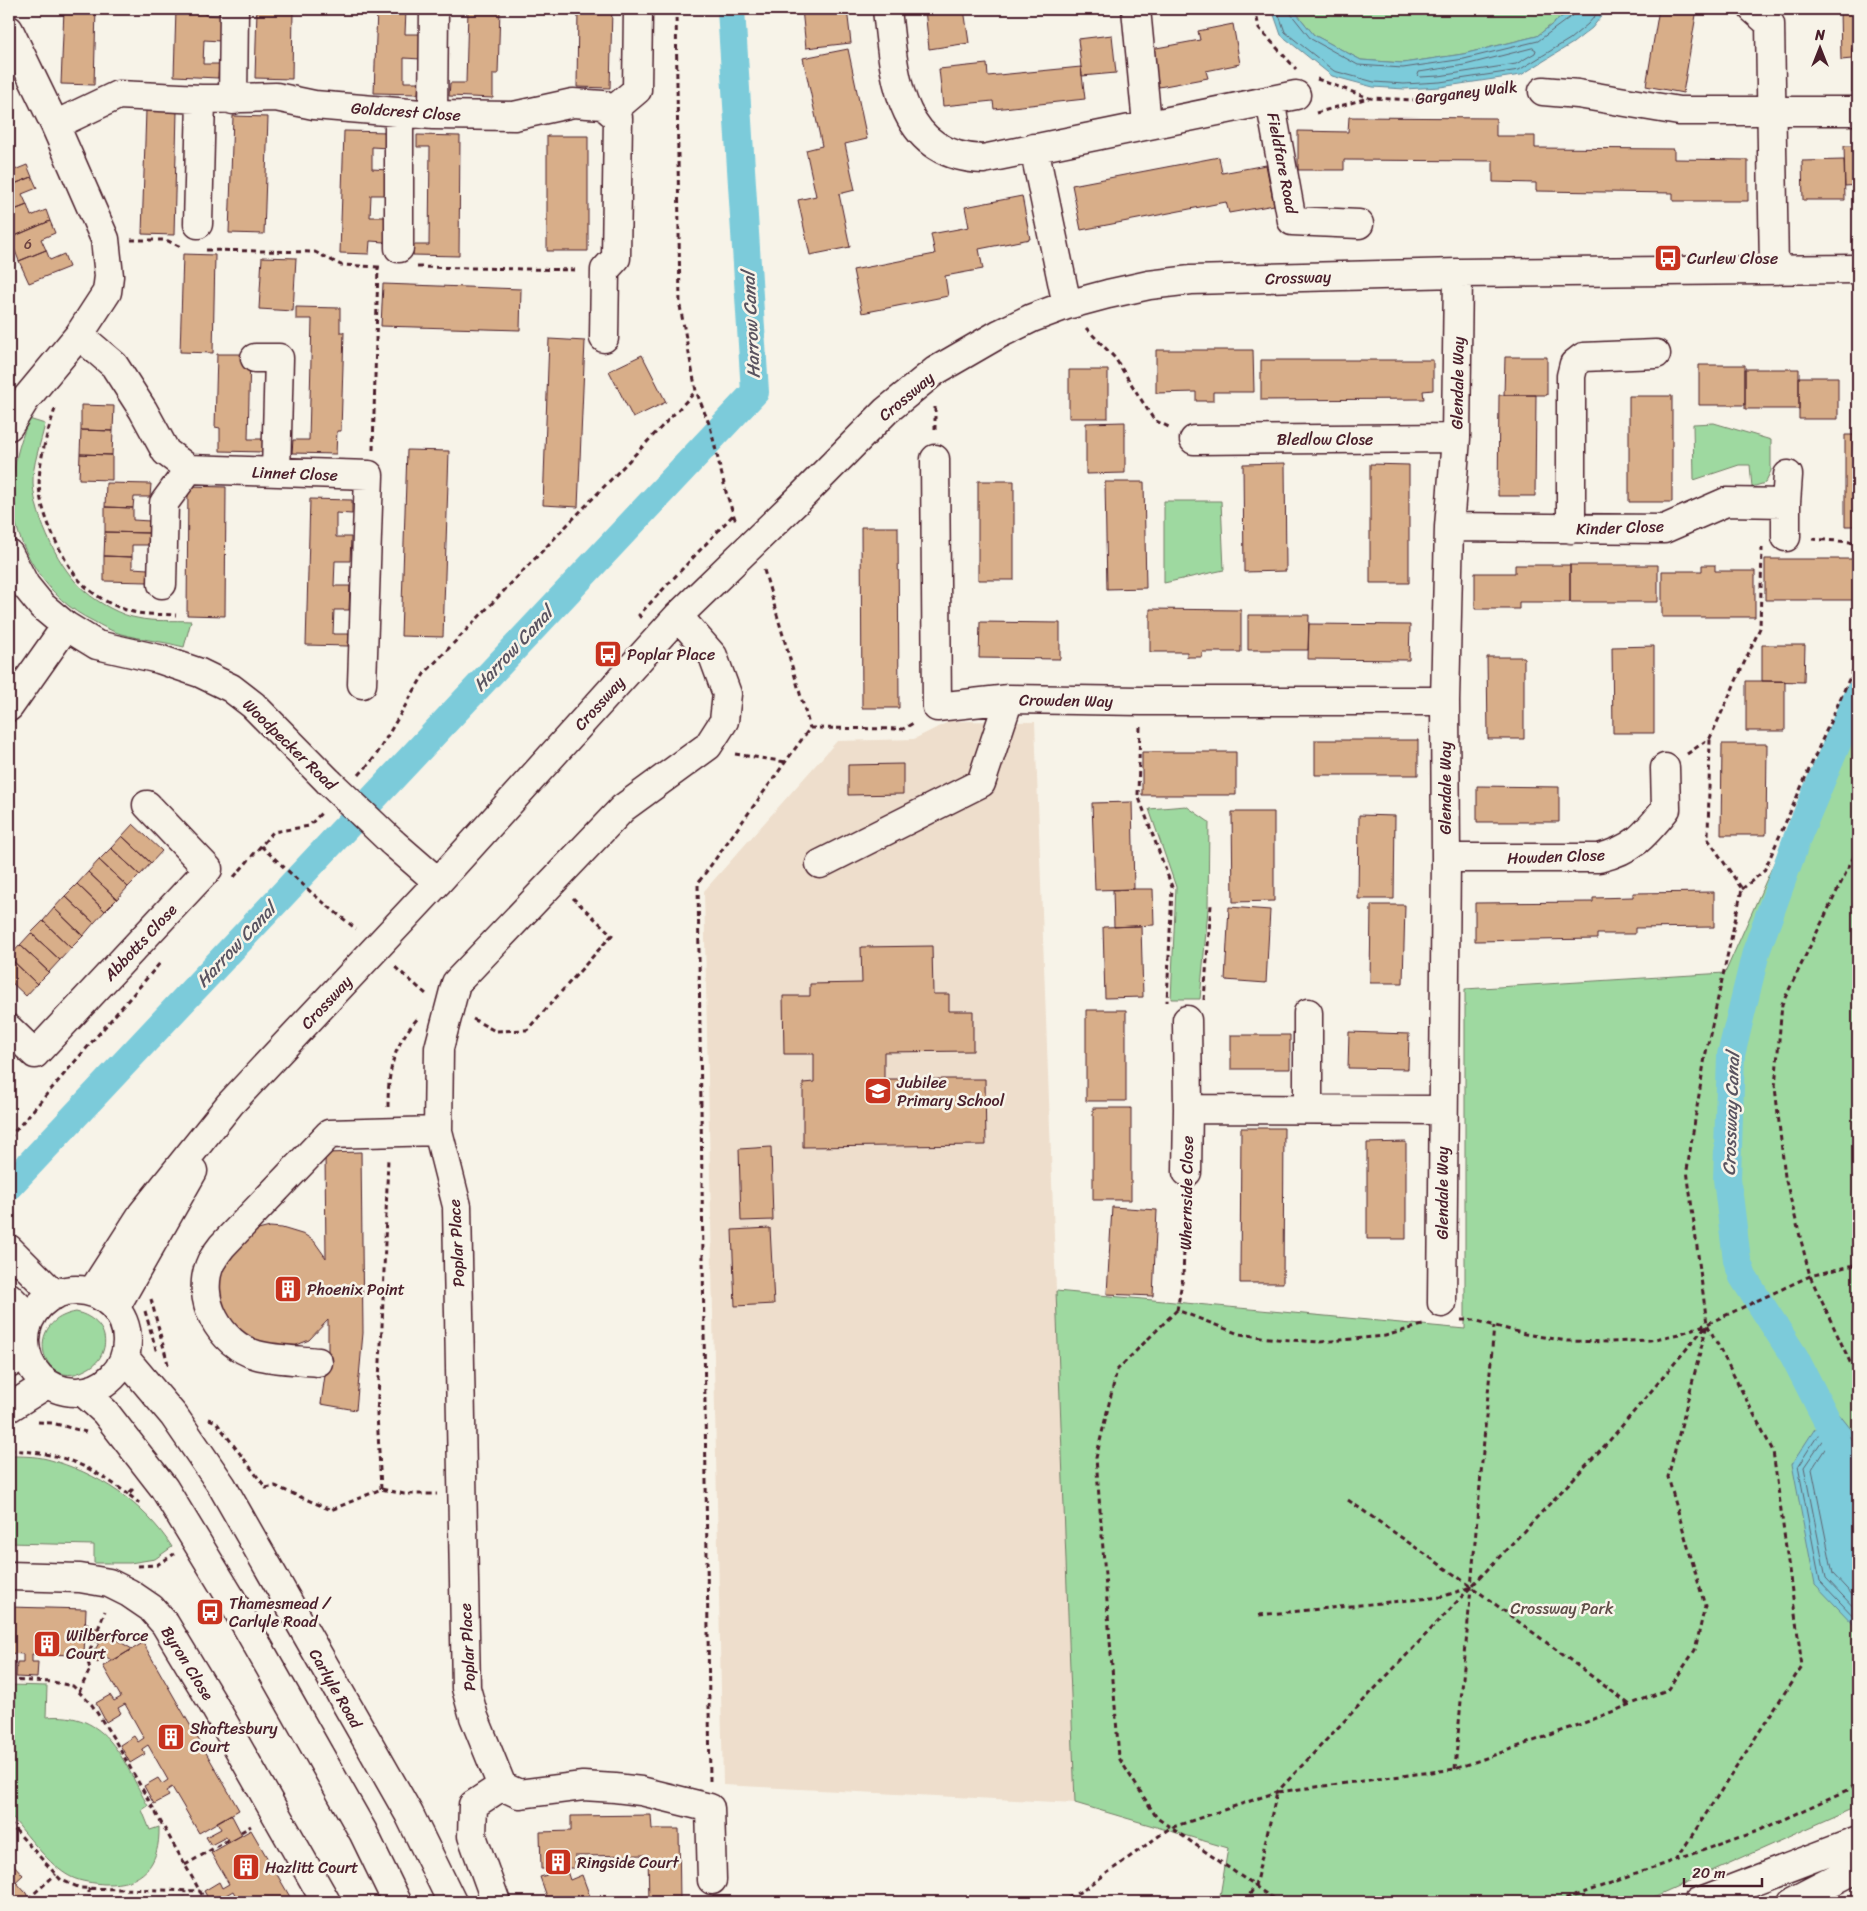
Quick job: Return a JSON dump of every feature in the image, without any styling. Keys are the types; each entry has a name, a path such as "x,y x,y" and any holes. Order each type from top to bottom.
{"street":[{"path":"233,100 234,9"},
{"path":"433,115 434,9"},
{"path":"604,338 611,264 618,118 611,112 637,90 638,9"},
{"name":"Fieldfare Road","path":"887,9 896,72 905,108 919,132 930,142 955,156 983,159 1298,92 1292,221 1359,224"},
{"path":"1136,9 1147,124"},
{"path":"1754,9 1770,24 1774,270"},
{"path":"9,30 55,125 105,239 109,276 107,292 79,336 42,378 10,422"},
{"path":"1532,88 1679,111 1858,111"},
{"name":"Goldcrest Close","path":"55,125 118,95 233,100 276,97 314,105 433,115 514,116 573,103 602,105 611,112"},
{"path":"197,237 201,99"},
{"path":"398,261 399,113"},
{"path":"1034,148 1075,315"},
{"name":"Crossway","path":"92,1292 142,1214 230,1104 438,882 678,616 800,498 886,411 935,371 998,334 1075,315 1108,294 1192,280 1458,273 1858,269"},
{"name":"Glendale Way","path":"1444,1315 1442,1110 1446,858 1445,701 1449,527 1456,438 1458,273"},
{"path":"79,336 114,365 166,452 189,469 164,503 162,584"},
{"path":"1571,529 1571,376 1574,364 1583,357 1656,354"},
{"path":"255,358 279,358 276,472"},
{"name":"Bledlow Close","path":"1194,440 1456,438"},
{"name":"Crowden Way","path":"935,459 937,707 1009,699 1445,701"},
{"name":"Linnet Close","path":"189,469 369,475"},
{"path":"362,684 369,475"},
{"path":"1786,537 1774,503 1788,475"},
{"name":"Kinder Close","path":"1449,527 1664,529 1726,502 1774,503"},
{"name":"Woodpecker Road","path":"9,554 25,585 42,606 66,626 97,644 159,659 200,672 231,688 253,705 329,794 392,842 438,882"},
{"name":"Poplar Place","path":"502,1786 474,1717 466,1688 457,1206 438,1131 441,1004 456,983 623,808 708,746 724,721 727,694 713,656 678,616"},
{"path":"9,708 66,626"},
{"path":"820,864 980,783 1009,699"},
{"name":"Howden Close","path":"1446,858 1599,858 1618,853 1641,838 1666,810 1665,768"},
{"name":"Abbotts Close","path":"9,1029 35,1054 208,869 147,805"},
{"name":"Whernside Close","path":"1187,1012 1187,1172"},
{"path":"1308,1013 1308,1109"},
{"name":"Crossway","path":"115,1308 142,1281 230,1104"},
{"path":"1188,1109 1442,1110"},
{"path":"318,1362 257,1355 244,1350 228,1339 218,1327 210,1312 207,1296 207,1279 211,1263 222,1246 329,1134 438,1131"},
{"path":"9,1249 55,1295"},
{"path":"72,1290 92,1292 108,1301 115,1308 124,1323 127,1335 124,1358 116,1374 108,1382 92,1390 83,1392 65,1391 47,1384 17,1358 30,1318 40,1304 55,1295 72,1290"},
{"path":"9,1297 30,1318"},
{"name":"Carlyle Road","path":"124,1358 174,1416 222,1486 409,1814 452,1902"},
{"path":"9,1408 47,1384"},
{"path":"83,1392 106,1412 164,1488 229,1595 363,1832 397,1902"},
{"name":"Byron Close","path":"9,1576 80,1578 110,1583 151,1608 165,1624 212,1702 326,1902"},
{"path":"496,1902 472,1836 473,1805 502,1786 520,1794 583,1786 615,1788 641,1791 710,1808 712,1880"},
{"path":"1698,1902 1858,1842"},
{"path":"1792,1902 1858,1868"}],"path":[{"path":"676,9 680,306 696,391 710,426 726,492 737,525"},
{"name":"Garganey Walk","path":"1256,9 1259,28 1298,92 1417,100 1532,88"},
{"path":"1298,92 1325,112 1368,98"},
{"path":"197,237 315,252 341,265 378,266 398,261 611,264"},
{"path":"105,239 166,240 187,250"},
{"path":"369,475 373,454 378,266"},
{"path":"1075,315 1115,358 1154,420"},
{"path":"935,371 935,459"},
{"path":"356,778 376,757 424,674 696,391"},
{"path":"57,401 40,469 39,494 47,520 64,558 81,582 95,594 115,605 137,613 176,615"},
{"path":"1742,889 1708,839 1710,738 1760,628 1774,503"},
{"path":"763,566 810,728"},
{"path":"1676,1860 1802,1666 1773,1450 1707,1324 1687,1170 1705,1057 1742,889 1764,871 1858,659"},
{"path":"1141,701 1138,795 1172,886 1167,1004 1187,1012 1204,1004 1211,905"},
{"path":"810,728 903,729 922,717"},
{"path":"710,1808 698,883 810,728"},
{"path":"1665,768 1710,738"},
{"path":"708,746 724,752 786,762"},
{"path":"229,883 273,832 309,826 329,794"},
{"path":"261,846 313,894 358,931"},
{"path":"1858,848 1782,1004 1775,1087 1785,1177 1810,1276 1850,1362 1858,1371"},
{"path":"393,966 441,1004 495,1031 527,1030 612,935 554,880"},
{"path":"9,1138 164,958"},
{"path":"381,1489 376,1414 382,1327 389,1132 388,1082 393,1056 407,1030 441,1004"},
{"name":"Whernside Close","path":"1177,1310 1183,1277 1187,1172"},
{"path":"1278,1902 1156,1818 1119,1758 1096,1458 1117,1370 1177,1310 1239,1334 1320,1342 1385,1336 1444,1315 1474,1320 1525,1334 1567,1341 1611,1342 1650,1340 1679,1334 1707,1324 1810,1276 1858,1264"},
{"path":"142,1281 142,1301 158,1355"},
{"path":"142,1281 171,1374"},
{"path":"1245,1902 1255,1886 1277,1792 1610,1440 1707,1324"},
{"path":"1060,1902 1082,1891 1170,1828 1277,1792 1455,1769 1669,1689 1695,1650 1705,1606 1668,1477 1707,1324"},
{"path":"1455,1769 1494,1326"},
{"path":"208,1419 216,1422 266,1488 275,1486 331,1510 381,1489 404,1494 463,1494"},
{"path":"34,1422 52,1423 104,1439 128,1440"},
{"path":"9,1450 30,1451 71,1460 99,1473 128,1494"},
{"path":"1348,1500 1472,1586 1630,1704"},
{"path":"157,1565 169,1557"},
{"path":"1259,1615 1440,1597 1472,1586"},
{"path":"79,1692 90,1669 87,1658 94,1640"},
{"path":"9,1680 53,1682 73,1686 92,1705 114,1739 206,1902"},
{"path":"1557,1902 1758,1831 1858,1785"},
{"path":"9,1823 61,1880 80,1888 200,1891"},
{"path":"185,1865 228,1840"},
{"path":"28,1899 56,1874"},
{"path":"89,1888 89,1902"},
{"path":"184,1902 185,1891"}],"shaded area":[{"name":"Jubilee Primary School","path":"950,721 1035,722 1075,1803 723,1785 704,891 837,741 914,739"}],"green space":[{"path":"1293,9 1572,9 1537,36 1463,54 1403,63 1361,60 1314,35"},
{"path":"29,419 45,424 34,469 33,484 38,512 58,558 76,583 91,596 110,608 131,617 150,620 191,621 184,647 129,636 103,627 77,612 62,600 36,569 26,552 19,534 12,496 17,456"},
{"path":"1714,423 1771,440 1771,471 1765,483 1752,487 1750,465 1739,465 1694,480 1693,424"},
{"path":"1164,501 1221,501 1224,570 1164,583"},
{"name":"Crossway Park","path":"1858,674 1858,1806 1642,1902 1219,1902 1228,1848 1075,1803 1056,1291 1465,1329 1465,989 1725,973"},
{"path":"1186,806 1209,822 1208,909 1200,999 1171,999 1176,887 1149,809"},
{"path":"76,1312 89,1317 99,1325 105,1344 102,1354 94,1365 71,1375 58,1372 49,1364 44,1353 43,1341 48,1329 59,1318"},
{"path":"9,1456 47,1459 84,1472 101,1481 134,1504 148,1517 172,1547 155,1559 130,1563 94,1563 94,1545 9,1543"},
{"path":"9,1685 47,1686 46,1717 67,1717 85,1722 99,1730 121,1756 148,1806 142,1810 150,1830 159,1827 159,1840 152,1862 147,1870 139,1876 129,1881 104,1884 71,1877 46,1857 9,1814"}],"water":[{"path":"1272,9 1293,9 1314,35 1361,60 1403,63 1463,54 1537,36 1572,9 1607,9 1592,28 1573,43 1521,75 1440,87 1404,89 1373,87 1332,76 1281,35"},
{"path":"1831,1404 1858,1438 1858,1629 1815,1584 1792,1464"}],"building":[{"path":"64,9 96,9 94,85 61,84"},
{"path":"176,9 205,9 205,15 220,16 220,41 204,40 203,64 219,64 218,78 174,76"},
{"path":"257,9 293,9 292,79 255,78"},
{"path":"377,9 423,9 406,10 405,34 421,34 421,59 404,58 404,82 419,82 418,94 374,93"},
{"path":"468,9 500,9 498,74 493,74 493,98 449,96 450,83 466,83"},
{"path":"578,9 612,9 610,88 577,87"},
{"path":"802,9 847,9 851,43 806,48"},
{"path":"925,9 964,9 969,43 929,49"},
{"path":"1659,9 1697,9 1683,93 1646,86"},
{"path":"1858,9 1858,48 1852,48 1852,59 1841,60 1840,10"},
{"path":"1233,24 1240,64 1206,71 1208,78 1159,87 1151,49 1200,40 1198,31"},
{"path":"1112,35 1116,73 1082,76 1078,39"},
{"path":"1852,48 1858,48 1858,92 1852,92"},
{"path":"848,49 867,139 845,144 855,190 839,194 850,247 810,255 798,200 816,196 806,150 822,146 803,58"},
{"path":"987,64 988,76 1081,67 1085,99 994,109 993,101 943,106 939,69"},
{"path":"146,110 177,111 174,235 142,234"},
{"path":"233,116 268,117 264,234 229,233"},
{"path":"1349,117 1496,118 1496,136 1535,136 1535,148 1674,149 1674,159 1748,160 1748,201 1673,201 1673,193 1536,191 1536,183 1493,182 1493,161 1344,160 1344,170 1298,170 1298,131 1348,132"},
{"path":"344,131 389,132 388,148 372,147 372,169 388,170 387,195 371,195 370,217 385,217 385,242 370,241 369,254 340,253"},
{"path":"417,135 460,136 459,256 413,255 413,245 429,245 430,147 417,147"},
{"path":"547,136 588,136 588,251 547,251"},
{"path":"1844,146 1858,146 1858,185 1845,186"},
{"path":"1219,157 1222,173 1266,165 1274,205 1229,213 1226,202 1081,230 1072,185"},
{"path":"1844,160 1845,200 1803,200 1802,161"},
{"path":"9,162 12,171 27,165 32,177 9,186"},
{"path":"32,177 37,188 22,194 27,205 9,212 9,186"},
{"path":"1022,196 1030,239 979,249 983,269 945,276 948,296 862,313 853,270 935,254 931,234 969,227 965,207"},
{"path":"27,205 31,216 46,210 50,221 10,238 9,212"},
{"path":"50,221 55,233 41,239 46,250 19,261 10,238"},
{"path":"46,250 50,260 64,254 69,267 29,283 19,261"},
{"path":"183,254 215,255 213,353 180,352"},
{"path":"262,257 296,258 293,311 259,309"},
{"path":"383,284 521,289 520,330 381,326"},
{"path":"296,307 340,308 340,332 344,332 341,431 337,431 336,454 292,453 293,440 309,440 312,319 296,319"},
{"path":"549,339 585,341 578,507 543,505"},
{"path":"1156,350 1253,350 1254,392 1213,392 1213,401 1196,401 1196,392 1156,393"},
{"path":"217,354 250,354 248,439 264,439 263,452 220,451 220,428 215,427"},
{"path":"642,355 666,402 633,418 609,371"},
{"path":"1505,357 1547,357 1547,395 1504,395"},
{"path":"1261,360 1433,360 1433,390 1423,391 1424,399 1261,400"},
{"path":"1699,365 1745,365 1745,405 1699,405"},
{"path":"1745,369 1799,369 1799,409 1745,409"},
{"path":"1069,370 1108,370 1108,418 1069,418"},
{"path":"1799,377 1838,377 1838,419 1799,419"},
{"path":"1499,395 1536,395 1535,496 1498,496"},
{"path":"1629,396 1672,396 1672,502 1629,502"},
{"path":"81,405 114,406 113,431 81,430"},
{"path":"1125,422 1125,473 1086,474 1086,423"},
{"path":"81,430 113,431 112,455 80,454"},
{"path":"1845,435 1858,435 1858,526 1845,526"},
{"path":"407,450 449,451 443,637 401,636"},
{"path":"80,454 112,455 112,480 79,479"},
{"path":"1285,463 1286,571 1244,572 1243,464"},
{"path":"1370,464 1409,465 1409,583 1370,583"},
{"path":"978,481 1014,481 1014,580 978,580"},
{"path":"1105,482 1144,482 1146,588 1107,589"},
{"path":"106,483 151,484 150,497 134,497 133,508 105,507"},
{"path":"188,486 226,487 225,616 187,615"},
{"path":"310,499 352,500 352,514 336,513 336,537 351,537 350,561 335,561 334,586 350,586 349,610 334,610 333,634 349,634 348,646 306,645"},
{"path":"105,507 133,508 133,520 150,521 149,533 105,532"},
{"path":"861,527 898,527 899,708 862,708"},
{"path":"105,532 149,533 149,545 132,545 132,557 104,556"},
{"path":"104,556 132,557 132,568 148,569 148,582 104,581"},
{"path":"1765,559 1856,559 1856,600 1765,600"},
{"path":"1515,565 1570,565 1570,602 1519,602 1519,609 1475,609 1475,573 1515,573"},
{"path":"1570,565 1658,565 1658,602 1570,602"},
{"path":"1702,565 1715,565 1715,571 1755,571 1755,617 1662,617 1662,571 1702,571"},
{"path":"1150,609 1241,610 1241,652 1202,652 1202,657 1187,657 1187,652 1150,652"},
{"path":"1248,615 1309,615 1308,650 1248,650"},
{"path":"980,622 1060,623 1060,659 979,658"},
{"path":"1309,624 1410,625 1409,660 1308,659"},
{"path":"1762,645 1805,645 1804,682 1762,681"},
{"path":"1654,646 1654,733 1613,733 1612,647"},
{"path":"1487,657 1524,657 1524,739 1488,739"},
{"path":"1746,681 1785,681 1785,731 1746,731"},
{"path":"1315,740 1418,740 1418,775 1315,775"},
{"path":"1722,744 1767,744 1766,835 1721,835"},
{"path":"1142,752 1236,752 1236,795 1142,795"},
{"path":"903,764 903,794 848,795 848,765"},
{"path":"1477,786 1559,787 1559,822 1477,822"},
{"path":"1132,802 1134,889 1095,890 1092,803"},
{"path":"1232,812 1274,812 1274,901 1233,902"},
{"path":"1359,815 1395,816 1394,899 1358,899"},
{"path":"133,824 162,851 151,863 122,836"},
{"path":"122,836 151,863 140,875 111,848"},
{"path":"111,848 140,875 128,887 99,860"},
{"path":"99,860 128,887 117,899 88,872"},
{"path":"88,872 117,899 105,911 77,884"},
{"path":"77,884 105,911 94,923 65,896"},
{"path":"1153,889 1154,925 1114,927 1113,890"},
{"path":"1714,892 1714,927 1635,928 1635,934 1597,934 1597,939 1475,941 1475,903 1593,902 1593,898 1633,897 1633,893"},
{"path":"65,896 94,923 83,936 54,908"},
{"path":"1371,905 1405,905 1403,983 1370,983"},
{"path":"1229,907 1270,910 1266,983 1225,980"},
{"path":"54,908 83,936 71,948 43,921"},
{"path":"43,921 71,948 60,960 31,933"},
{"path":"1141,926 1143,997 1105,998 1103,927"},
{"path":"31,933 60,960 49,972 20,945"},
{"path":"20,945 49,972 37,984 9,957"},
{"path":"932,946 933,994 949,994 949,1011 973,1011 973,1051 884,1052 884,1079 985,1079 986,1145 803,1147 803,1083 814,1082 814,1054 784,1054 783,996 810,996 810,984 862,983 861,947"},
{"path":"9,957 37,984 26,996 9,980"},
{"path":"1086,1010 1126,1010 1126,1101 1086,1101"},
{"path":"1349,1032 1409,1034 1408,1069 1348,1068"},
{"path":"1231,1035 1290,1035 1290,1069 1231,1069"},
{"path":"1093,1108 1131,1108 1131,1200 1093,1200"},
{"path":"1241,1128 1284,1128 1283,1283 1240,1283"},
{"path":"1406,1142 1406,1239 1367,1239 1367,1143"},
{"path":"771,1147 773,1220 741,1221 739,1149"},
{"name":"Phoenix Point","path":"361,1152 363,1333 356,1410 321,1404 328,1354 328,1320 309,1340 287,1349 234,1335 213,1280 230,1247 254,1231 270,1227 282,1228 305,1235 314,1241 326,1258 325,1153"},
{"path":"1112,1207 1157,1210 1153,1296 1107,1294"},
{"path":"770,1228 774,1304 735,1306 732,1230"},
{"name":"Wilberforce Court","path":"9,1607 86,1609 84,1655 32,1654 32,1662 38,1662 37,1678 16,1677 17,1662 23,1662 23,1654 9,1653"},
{"path":"85,1622 132,1649 113,1661 103,1655 98,1663 90,1658 99,1643 85,1635"},
{"name":"Shaftesbury Court","path":"143,1643 239,1810 199,1833 172,1787 166,1791 169,1796 154,1804 144,1786 158,1778 162,1784 168,1780 148,1745 142,1749 145,1754 130,1763 120,1745 134,1736 138,1742 144,1738 125,1704 118,1708 121,1713 106,1722 96,1703 110,1695 114,1701 121,1697 103,1666"},
{"path":"231,1814 242,1835 229,1842 226,1837 211,1845 206,1837 221,1829 217,1822"},
{"name":"Ringside Court","path":"651,1815 652,1829 679,1829 680,1902 649,1902 648,1855 575,1856 575,1868 566,1868 570,1880 582,1875 592,1902 549,1902 540,1877 547,1875 545,1869 541,1869 540,1832 571,1831 571,1816"},
{"name":"Hazlitt Court","path":"251,1830 293,1902 239,1902 233,1891 226,1895 229,1900 226,1902 210,1902 204,1891 219,1882 222,1888 229,1884 211,1853"},
{"path":"13,1864 23,1875 9,1888 9,1868"},
{"path":"16,1882 26,1893 30,1902 9,1902 9,1888"},
{"path":"120,1897 164,1898 164,1902 120,1902"}],"waterway":[{"name":"Harrow Canal","path":"9,1186 755,392 731,9"},
{"name":"Crossway Canal","path":"1858,694 1799,833 1756,952 1731,1055 1727,1179 1737,1260 1743,1277 1794,1356 1835,1436 1858,1495"}],"place":[{"name":"Curlew Close","path":"1668,258"},
{"name":"Poplar Place","path":"608,654"},
{"name":"Jubilee Primary School","path":"878,1091"},
{"name":"Phoenix Point","path":"288,1289"},
{"name":"Thamesmead / Carlyle Road","path":"210,1612"},
{"name":"Wilberforce Court","path":"47,1644"},
{"name":"Shaftesbury Court","path":"171,1737"},
{"name":"Ringside Court","path":"558,1862"},
{"name":"Hazlitt Court","path":"246,1867"}]}
